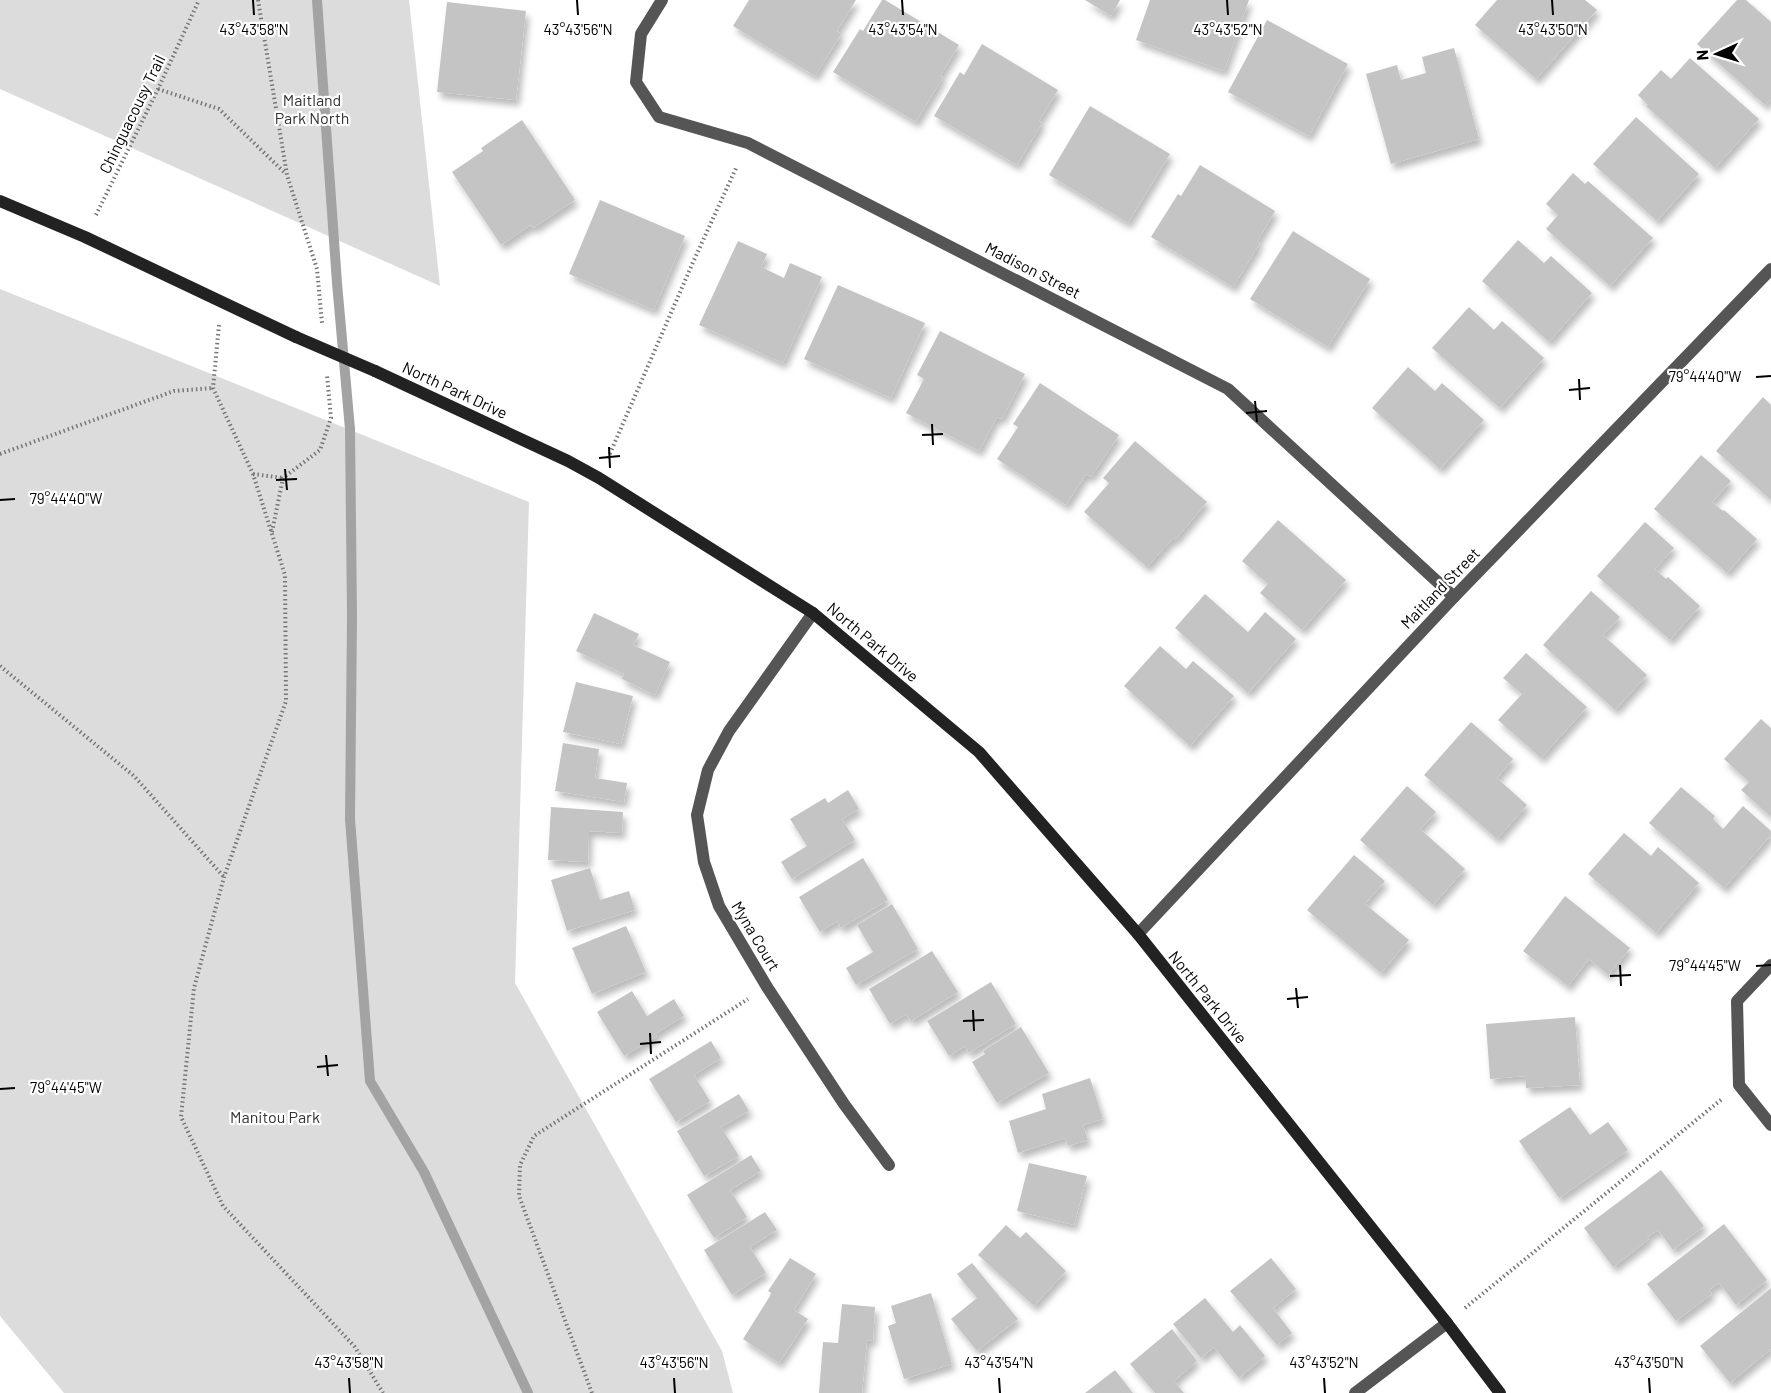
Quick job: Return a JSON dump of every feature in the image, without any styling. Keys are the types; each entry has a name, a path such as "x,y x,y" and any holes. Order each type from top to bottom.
{"main road":[{"name":"North Park Drive","path":"0,201 85,237 296,337 568,461 599,477 813,613 979,752 1138,934 1500,1393"}],"street":[{"name":"Madison Street","path":"662,0 641,34 636,82 659,117 748,143 1228,389 1454,597"},
{"name":"Maitland Street","path":"1138,934 1454,597 1771,269"},
{"name":"Myna Court","path":"813,613 729,730 708,770 697,815 704,862 719,906 767,987 844,1104 890,1165"},
{"path":"1771,965 1737,1001 1739,1085 1771,1125"},
{"path":"1355,1393 1447,1323"}],"path":[{"name":"Chinguacousy Trail","path":"85,237 199,0"},
{"path":"158,88 219,109 287,175 258,0"},
{"path":"599,477 748,143"},
{"path":"221,302 213,388 253,474 285,574 286,701 224,877 194,988 181,1117 223,1206 355,1347 383,1393"},
{"path":"0,454 174,391 213,388"},
{"path":"253,474 284,478 272,533"},
{"path":"0,666 134,776 224,877"},
{"path":"592,1393 519,1196 520,1165 534,1136 767,987"},
{"path":"1447,1323 1739,1085"}],"green space":[{"name":"Maitland Park North","path":"0,0 409,0 440,286 0,89"},
{"name":"Manitou Park","path":"0,289 529,502 515,983 722,1351 733,1393 64,1393 0,1316"}],"building":[{"path":"749,0 856,0 837,31 841,34 815,76 733,26"},
{"path":"882,0 959,45 916,122 833,72 860,29 863,31"},
{"path":"1085,0 1120,0 1111,16"},
{"path":"1150,0 1249,0 1224,71 1136,40"},
{"path":"1497,0 1585,0 1597,10 1536,79 1475,25"},
{"path":"1737,0 1746,0 1771,22 1771,99 1765,105 1697,44"},
{"path":"447,2 526,11 516,100 437,92"},
{"path":"1267,20 1348,64 1309,136 1228,92"},
{"path":"982,44 1058,90 1039,121 1042,123 1017,165 934,116 960,72 964,75"},
{"path":"1454,48 1479,139 1391,164 1366,74 1397,65 1401,80 1426,73 1422,57"},
{"path":"1690,58 1759,119 1715,168 1646,106 1648,105 1638,95 1661,70 1671,79"},
{"path":"1090,106 1170,154 1128,223 1049,175"},
{"path":"1636,117 1699,174 1657,221 1593,164"},
{"path":"522,120 575,200 533,228 531,225 501,245 452,172 483,151 481,148"},
{"path":"1200,165 1275,211 1257,242 1260,243 1233,287 1151,237 1178,194 1181,196"},
{"path":"1573,173 1585,184 1588,181 1653,238 1610,286 1546,229 1558,215 1546,204"},
{"path":"600,200 685,236 654,310 569,274"},
{"path":"1293,231 1370,279 1328,347 1250,299"},
{"path":"1518,240 1544,263 1551,256 1592,293 1549,342 1482,281"},
{"path":"738,241 767,254 761,267 784,278 790,263 822,277 783,363 699,325"},
{"path":"838,285 925,323 891,398 804,359"},
{"path":"1469,307 1494,330 1502,321 1544,358 1500,408 1432,348"},
{"path":"940,331 1025,374 1002,419 997,417 979,451 906,413 924,379 917,375"},
{"path":"1408,367 1435,391 1442,383 1484,420 1440,469 1372,408"},
{"path":"1040,383 1119,435 1091,477 1086,474 1066,505 997,459 1018,427 1013,424"},
{"path":"1763,397 1771,405 1771,500 1716,451"},
{"path":"1135,441 1207,502 1175,540 1173,538 1147,567 1084,512 1109,483 1103,478"},
{"path":"1701,455 1731,481 1712,502 1757,539 1727,573 1654,509"},
{"path":"1278,520 1346,580 1302,630 1260,593 1268,584 1242,561"},
{"path":"1645,522 1674,548 1655,569 1666,579 1668,577 1700,606 1670,640 1597,576"},
{"path":"1591,591 1620,617 1603,635 1647,675 1615,710 1543,645"},
{"path":"1205,594 1248,632 1265,612 1296,639 1248,693 1175,628"},
{"path":"594,613 639,634 633,645 670,662 655,695 622,679 624,674 576,651"},
{"path":"1160,646 1186,669 1193,661 1234,696 1190,746 1124,686"},
{"path":"1526,653 1587,707 1541,758 1498,720 1522,694 1503,678"},
{"path":"576,682 633,696 621,744 563,732"},
{"path":"1761,719 1771,728 1771,817 1741,790 1749,782 1724,759"},
{"path":"1471,722 1513,759 1497,778 1527,805 1497,839 1424,775"},
{"path":"563,743 599,749 595,778 627,783 624,802 555,791"},
{"path":"1407,786 1436,812 1420,829 1465,869 1433,905 1360,840"},
{"path":"1681,787 1715,816 1713,819 1723,829 1743,806 1771,831 1771,835 1724,888 1649,823"},
{"path":"848,790 859,809 842,819 855,840 792,879 781,862 807,846 790,819 825,798 828,803"},
{"path":"551,807 623,812 622,833 589,831 588,862 548,860"},
{"path":"1624,833 1651,856 1658,847 1699,883 1656,933 1588,874"},
{"path":"1354,855 1385,881 1365,904 1409,940 1381,973 1307,910"},
{"path":"863,858 888,900 841,928 837,921 820,932 799,897"},
{"path":"590,868 600,900 629,891 635,910 567,931 551,880"},
{"path":"1565,896 1630,948 1608,975 1589,959 1568,986 1523,951"},
{"path":"892,904 918,949 856,985 846,968 873,952 857,925"},
{"path":"626,926 646,972 592,994 572,948"},
{"path":"932,951 958,992 911,1021 906,1014 890,1024 869,989"},
{"path":"991,982 1016,1024 969,1053 965,1046 949,1056 927,1021"},
{"path":"632,991 647,1016 674,999 684,1016 624,1056 597,1012"},
{"path":"1575,1017 1580,1085 1526,1088 1525,1076 1490,1079 1486,1024"},
{"path":"1021,1027 1049,1073 997,1103 972,1062 985,1054 983,1051"},
{"path":"711,1041 721,1058 694,1075 710,1101 676,1122 649,1079"},
{"path":"1090,1078 1103,1119 1083,1125 1088,1140 1068,1146 1065,1138 1018,1153 1009,1121 1046,1109 1042,1094"},
{"path":"739,1094 749,1111 721,1127 739,1156 704,1176 677,1131"},
{"path":"1570,1107 1590,1135 1608,1122 1628,1150 1559,1198 1519,1141"},
{"path":"751,1155 761,1171 730,1190 747,1217 714,1238 687,1195"},
{"path":"1029,1163 1087,1176 1074,1225 1017,1211"},
{"path":"1661,1170 1704,1226 1673,1250 1658,1230 1613,1267 1584,1228"},
{"path":"765,1212 777,1230 750,1247 766,1273 732,1295 704,1250"},
{"path":"1724,1224 1767,1280 1736,1305 1719,1283 1709,1290 1712,1294 1676,1321 1647,1284"},
{"path":"1006,1225 1020,1238 1026,1232 1066,1271 1034,1306 978,1255"},
{"path":"790,1258 816,1274 794,1310 808,1319 779,1363 743,1339 770,1296 771,1293 768,1291"},
{"path":"1271,1258 1296,1289 1273,1308 1292,1333 1277,1345 1230,1291"},
{"path":"972,1263 1018,1319 977,1351 951,1319 977,1298 957,1274"},
{"path":"1771,1288 1771,1349 1730,1383 1700,1346"},
{"path":"931,1293 952,1364 904,1379 888,1326 896,1323 891,1306"},
{"path":"1205,1298 1233,1332 1240,1325 1265,1356 1239,1378 1214,1347 1201,1358 1173,1324"},
{"path":"842,1304 875,1307 873,1341 867,1340 862,1393 819,1393 823,1342 838,1343"},
{"path":"1172,1329 1197,1361 1174,1381 1184,1393 1155,1393 1130,1364"},
{"path":"1115,1370 1133,1393 1085,1393"}],"waterway":[{"path":"317,0 350,429 352,616 350,819 370,1081 424,1172 528,1393"}]}
